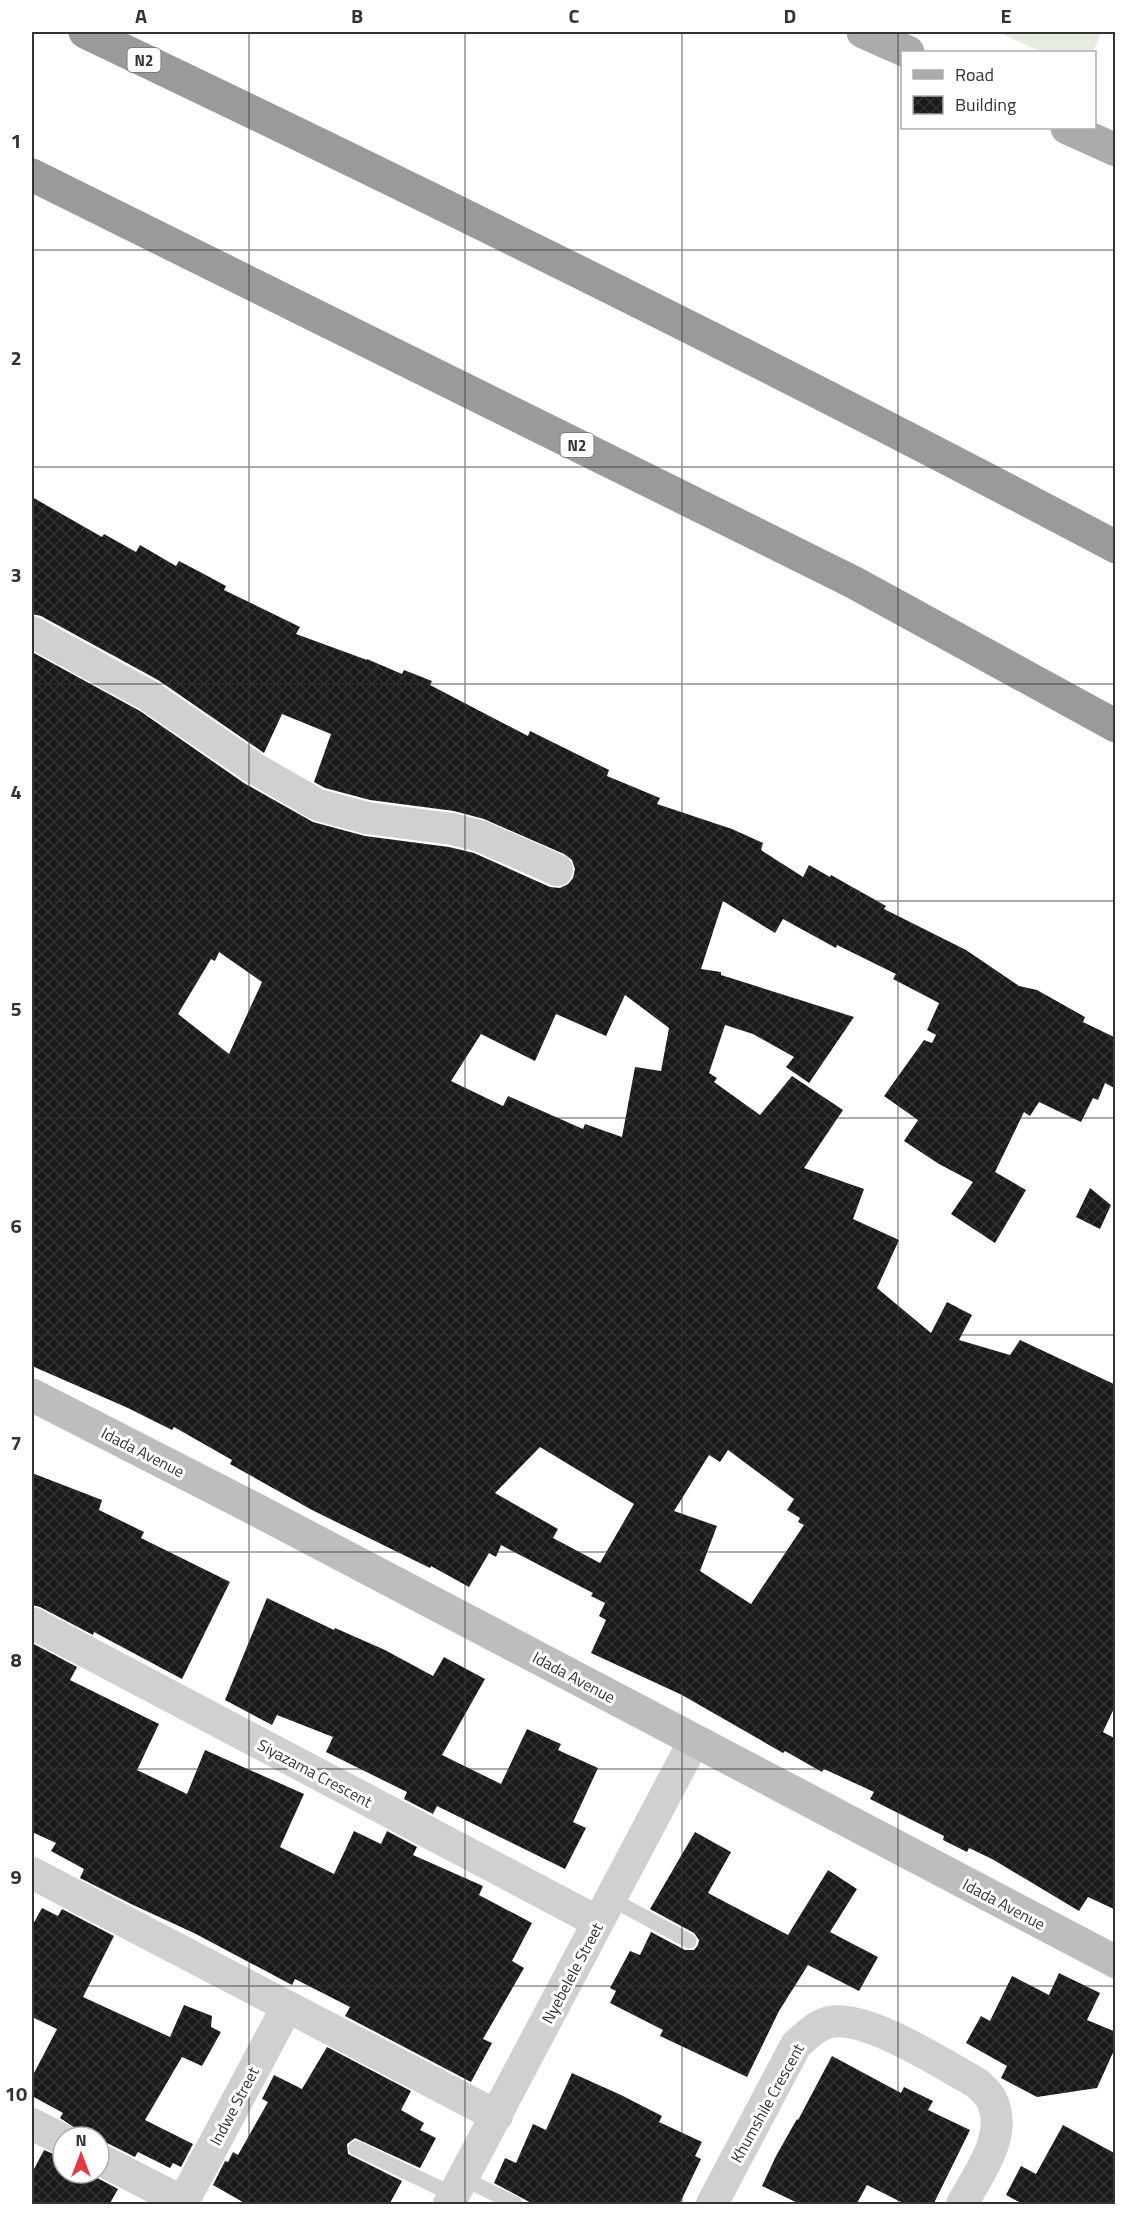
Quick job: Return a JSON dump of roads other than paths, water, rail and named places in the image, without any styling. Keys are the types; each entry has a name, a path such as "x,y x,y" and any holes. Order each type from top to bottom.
{"highway":[{"name":"N2","path":"85,32 581,274 918,443 1116,547"},
{"name":"N2","path":"32,175 854,582 1116,726"}],"main road":[{"path":"863,32 906,51"},
{"path":"1069,129 1116,150"}],"street":[{"path":"32,632 149,696 254,768 318,805 357,816 480,836 557,870"},
{"name":"Idada Avenue","path":"32,1395 251,1507 1116,1962"},
{"name":"Siyazama Crescent","path":"32,1623 605,1911"},
{"name":"Nyebelele Street","path":"455,2193 694,1741"},
{"path":"32,1873 497,2116"},
{"name":"Indwe Street","path":"183,2203 287,2007"},
{"name":"Khumshile Crescent","path":"712,2205 796,2045 812,2030 829,2022 850,2022 874,2028 977,2083 990,2097 997,2120 995,2143 962,2205"},
{"path":"32,2124 51,2134"},
{"path":"111,2165 183,2203"}],"lane":[{"path":"605,1911 689,1941"},
{"path":"356,2148 455,2193 515,2205"}]}
